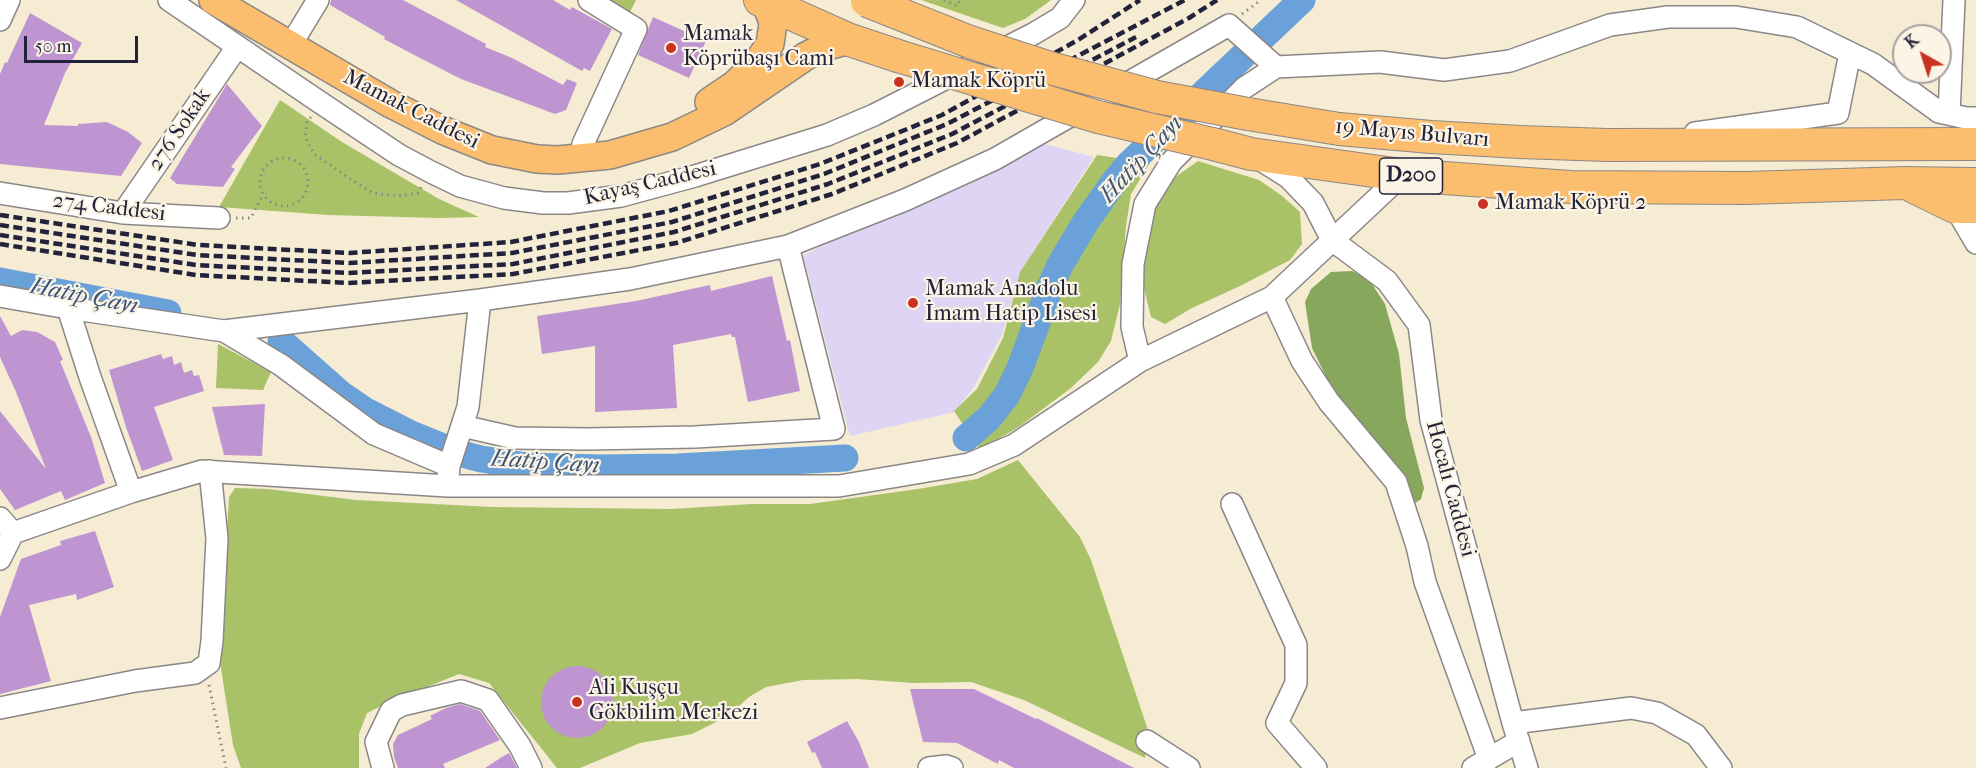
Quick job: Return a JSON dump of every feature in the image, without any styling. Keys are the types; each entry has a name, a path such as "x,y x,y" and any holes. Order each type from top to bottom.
{"highway":[{"name":"19 Mayıs Bulvarı","path":"866,0 970,42 1050,68 1157,97 1339,129 1408,135 1607,145 1976,144"},
{"name":"D200","path":"763,1 850,40"},
{"name":"19 Mayıs Bulvarı","path":"850,40 1098,117 1251,154 1402,175 1580,187 1746,188 1905,183 1976,184"},
{"name":"19 Mayıs Bulvarı","path":"1905,183 1966,207"}],"main road":[{"name":"Mamak Caddesi","path":"213,0 391,104 441,130 492,150 548,160 610,155 672,137 724,112 806,56 824,47 850,40"},
{"name":"Mamak Caddesi","path":"241,0 399,93 473,129 499,138 541,146 610,141 638,134 669,123 717,98 756,64 770,44 773,23 763,1"}],"street":[{"path":"0,20 9,0"},
{"name":"Kayaş Caddesi","path":"169,0 321,104 399,155 430,172 460,186 504,198 543,203 568,203 621,196 826,135 884,110 1033,34 1060,18 1074,0"},
{"path":"298,33 318,0"},
{"path":"583,144 636,29 589,0"},
{"path":"1060,18 1088,0"},
{"path":"1949,114 1954,0"},
{"path":"0,296 224,331 630,279 788,246 905,200 994,159 1229,25 1261,53 1380,62 1444,70 1510,61 1610,26 1668,17 1736,17 1797,27 1873,64 1939,112 1976,118"},
{"name":"276 Sokak","path":"123,213 237,47"},
{"path":"1140,361 1132,327 1133,264 1145,204 1171,162 1244,88 1261,53"},
{"path":"1607,145 1838,113 1850,53"},
{"path":"1251,154 1288,177 1313,203 1332,240"},
{"path":"0,559 7,526 202,471 454,454 839,486 969,464 1014,445 1140,361 1272,297 1402,175"},
{"name":"274 Caddesi","path":"0,193 123,213 219,218"},
{"path":"1966,207 1976,243"},
{"name":"Hocalı Caddesi","path":"1332,240 1387,281 1419,325 1431,420 1527,768"},
{"path":"224,331 281,365 374,434 454,454 515,438 695,437 834,429 788,246"},
{"path":"1272,297 1302,361 1329,402 1396,482 1481,764 1516,732 1631,708 1657,713 1696,735 1721,768"},
{"path":"454,454 468,407 480,300"},
{"path":"68,308 131,492"},
{"path":"0,708 135,681 195,673 209,663 217,538 210,471"},
{"path":"1232,504 1296,645 1296,683 1277,723 1316,768"},
{"path":"383,768 376,742 391,711 402,705 460,691 488,700 520,746 531,768"},
{"path":"1146,741 1189,768"},
{"path":"929,768 946,766 952,768"}],"path":[{"path":"944,0 957,6 960,0"},
{"path":"1229,25 1261,0"},
{"path":"321,104 307,122 305,137 314,154 352,180 374,193 398,196 418,193 430,172"},
{"path":"219,218 251,218 262,194 261,171 273,160 289,157 307,172 307,189 298,201 291,205 275,205 262,194"},
{"path":"202,668 210,687 226,768"}],"shaded area":[{"name":"Mamak Anadolu İmam Hatip Lisesi","path":"1037,142 1094,157 1020,272 1002,335 974,387 955,412 850,436 803,255"}],"green space":[{"path":"610,0 636,0 630,12"},
{"path":"921,0 1051,0 1025,19 1003,28"},
{"path":"280,100 342,142 439,199 479,217 329,215 219,207"},
{"path":"1097,155 1150,163 1131,194 1120,304 1111,341 1098,362 1071,388 1020,426 980,450 954,411 977,389 1003,338 1020,272"},
{"path":"1198,161 1259,180 1281,195 1300,212 1302,244 1290,260 1192,308 1165,324 1151,317 1142,280 1153,206 1171,180"},
{"path":"1352,271 1368,278 1385,304 1399,354 1406,418 1424,488 1421,499 1414,504 1402,480 1334,393 1312,348 1305,302 1311,289 1331,272"},
{"path":"218,344 271,372 263,390 216,388"},
{"path":"1018,460 1080,537 1091,560 1148,730 1145,758 1024,700 971,682 914,683 857,679 803,680 766,687 749,697 728,716 692,734 640,743 580,768 557,768 489,683 459,674 367,713 359,734 359,768 241,768 233,745 220,662 229,497 235,488 268,489 356,500 492,507 671,509 752,504 810,504 918,489 977,479"}],"building":[{"path":"331,0 403,0 486,44 485,47 512,58 563,85 567,79 577,83 566,110 555,114 461,79 384,39 385,37 330,5"},
{"path":"456,0 553,0 570,10 572,7 612,29 590,71 584,68 582,71"},
{"path":"30,13 82,43 65,73 44,125 78,126 78,124 107,122 128,132 142,143 121,176 0,164 0,74"},
{"name":"Mamak Köprübaşı Cami","path":"653,17 706,41 689,78 638,55"},
{"path":"227,84 262,126 231,167 235,169 223,187 177,184 170,178"},
{"path":"772,276 787,341 790,340 800,391 748,402 735,337 731,334 673,345 677,408 595,412 595,346 542,354 537,316 636,301 710,285 711,291"},
{"path":"0,316 11,336 22,330 37,332 55,342 63,360 60,361 91,437 105,483 65,500 61,491 15,510 0,489 0,411 46,469 0,357"},
{"path":"161,354 163,359 172,356 174,365 181,362 184,373 192,370 194,376 199,375 204,391 154,407 173,460 142,471 109,370"},
{"path":"265,404 262,456 224,455 212,407"},
{"path":"95,531 114,587 77,600 76,594 29,605 51,681 0,694 0,617 21,559 61,545 60,541"},
{"name":"Ali Kuşçu Gökbilim Merkezi","path":"577,666 597,672 607,682 613,702 607,722 597,732 577,738 557,732 547,722 541,702 547,682 557,672"},
{"path":"910,689 974,689 1037,718 1134,768 1014,768 999,760 998,764 957,743 923,742"},
{"path":"460,704 480,711 500,740 443,764 445,768 398,768 393,744 398,735 432,719 430,716 446,708"},
{"path":"847,721 859,742 869,768 822,768 815,752 812,753 807,742"},
{"path":"509,753 517,768 485,768 502,757"}],"waterway":[{"name":"Hatip Çayı","path":"966,438 989,418 1007,395 1020,368 1060,265 1085,223 1114,182 1130,163 1302,0"},
{"name":"Hatip Çayı","path":"0,281 168,313"},
{"name":"Hatip Çayı","path":"281,341 342,395 364,410 411,434 458,453 481,459 527,466 599,468 678,467 845,458"}],"railway":[{"path":"0,215 198,245 349,253 511,242 669,211 820,164 942,115 1078,40 1140,0"},
{"path":"0,225 197,255 349,263 512,253 672,222 824,174 947,124 1185,0"},
{"path":"0,244 196,275 348,283 513,274 676,243 832,194 957,143 1189,18 1217,0"},
{"path":"0,235 196,265 348,273 513,264 674,232 828,184 952,134 1136,37"}],"place":[{"name":"Mamak Köprübaşı Cami","path":"671,48"},
{"name":"Mamak Köprü","path":"899,82"},
{"name":"Mamak Köprü 2","path":"1483,204"},
{"name":"Mamak Anadolu İmam Hatip Lisesi","path":"913,303"},
{"name":"Ali Kuşçu Gökbilim Merkezi","path":"577,702"}]}
